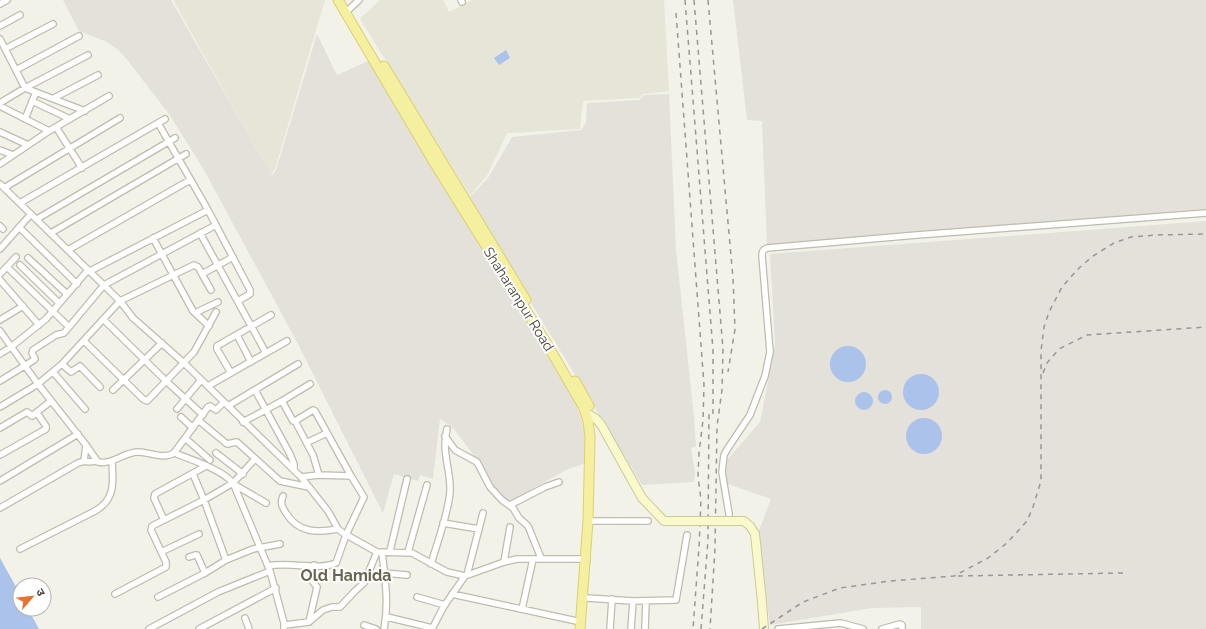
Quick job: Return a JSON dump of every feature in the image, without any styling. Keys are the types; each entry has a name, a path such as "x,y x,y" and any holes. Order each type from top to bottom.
{"main road":[{"name":"Shaharanpur Road","path":"338,0 348,11"},
{"name":"Shaharanpur Road","path":"344,0 348,11 432,159 547,344 589,415 590,521 582,627"},
{"path":"589,415 599,422 642,498 664,522 744,521 750,526 755,534 764,629"},
{"name":"Shaharanpur Road","path":"582,627 587,598 587,559"}],"street":[{"path":"0,4 7,0"},
{"path":"348,11 359,0"},
{"path":"0,26 20,15"},
{"path":"5,49 53,24"},
{"path":"16,70 79,36"},
{"path":"0,39 25,88 85,110"},
{"path":"0,103 88,55"},
{"path":"54,98 98,75"},
{"path":"25,119 36,92"},
{"path":"0,164 49,131 109,96"},
{"path":"32,101 70,119"},
{"path":"0,106 49,131"},
{"path":"120,118 2,186 120,301 133,318 162,342 301,477 328,511 338,529 346,535 380,552 408,552 447,572 466,575 517,559 587,559"},
{"path":"20,203 165,119"},
{"path":"158,123 208,210 251,292 238,301"},
{"path":"56,127 82,168"},
{"path":"0,132 28,145"},
{"path":"37,219 169,143 175,138"},
{"path":"0,150 13,155"},
{"path":"51,233 186,154"},
{"path":"68,250 190,180"},
{"path":"0,354 39,325 89,271 208,210"},
{"path":"0,248 31,214"},
{"path":"729,514 722,472 724,455 750,415 765,376 770,352 762,256 764,249 917,235 1206,214"},
{"path":"0,381 35,359 32,351 56,335 64,333 104,285 216,225"},
{"path":"19,228 77,284"},
{"path":"200,233 266,354"},
{"path":"153,238 193,311 209,326"},
{"path":"0,274 16,257"},
{"path":"202,274 233,257"},
{"path":"28,258 67,294"},
{"path":"20,265 59,303"},
{"path":"0,407 38,384 53,372 84,341 120,301 194,265 198,267 211,290"},
{"path":"7,267 69,327"},
{"path":"0,280 39,325"},
{"path":"195,313 218,302"},
{"path":"0,320 23,306"},
{"path":"84,341 124,381 147,401 197,348 216,312"},
{"path":"231,373 217,347 271,315"},
{"path":"103,319 203,415"},
{"path":"0,331 38,384 78,434 96,461"},
{"path":"237,335 251,362"},
{"path":"208,386 287,341"},
{"path":"113,390 124,381 162,342"},
{"path":"62,364 71,372 80,366 100,387"},
{"path":"0,508 78,463 91,463 96,461 101,463 112,461 135,452 167,457 174,452 209,406 216,410 255,390 298,364"},
{"path":"53,372 85,409"},
{"path":"176,409 201,380"},
{"path":"243,422 267,410 310,384"},
{"path":"255,390 293,460 294,470"},
{"path":"0,428 27,412 32,416 51,401"},
{"path":"282,401 292,420 296,421 308,442 319,475"},
{"path":"149,629 218,592 280,564 330,565 336,563 346,535 364,500 364,497 314,410 296,421"},
{"path":"0,456 46,429 46,426 37,413"},
{"path":"181,417 193,428"},
{"path":"198,420 227,444 237,442 280,481 309,487"},
{"path":"431,564 443,523 450,490 445,454 446,430"},
{"path":"308,442 327,433"},
{"path":"0,481 78,434"},
{"path":"445,436 455,450 477,462 490,488 502,500 510,505 515,510 519,518 528,526 541,558"},
{"path":"184,438 210,460"},
{"path":"84,462 86,445"},
{"path":"174,452 206,466 228,478 234,484 266,503"},
{"path":"216,453 243,474"},
{"path":"115,594 164,568 166,564 151,528 152,526 234,484 255,459"},
{"path":"20,549 95,511 104,504 112,489 112,461"},
{"path":"164,520 154,498 155,494 206,466"},
{"path":"193,474 226,560"},
{"path":"301,477 319,475 351,476"},
{"path":"390,551 407,478"},
{"path":"510,505 545,487 559,482"},
{"path":"234,484 276,588 284,627 310,622 323,610 332,607 340,607 364,584 380,552"},
{"path":"408,552 427,486"},
{"path":"283,496 282,505 294,524 304,529 313,531 338,529"},
{"path":"386,617 432,628 444,605 466,575 483,513"},
{"path":"590,521 648,521"},
{"path":"443,523 479,528"},
{"path":"504,562 510,527"},
{"path":"161,552 198,534"},
{"path":"587,598 633,601 674,601 677,599 687,535"},
{"path":"158,597 226,560 260,547 280,544"},
{"path":"380,552 384,574 386,617 384,629"},
{"path":"189,557 197,555 204,573"},
{"path":"522,609 533,559"},
{"path":"311,629 310,622 317,587 313,582 314,565"},
{"path":"384,574 407,575"},
{"path":"199,629 276,588"},
{"path":"452,594 522,609 582,627"},
{"path":"417,597 444,605"},
{"path":"610,629 612,600"},
{"path":"631,629 633,601"},
{"path":"645,629 646,601"},
{"path":"245,618 249,629"},
{"path":"882,629 900,624 902,625 902,629"},
{"path":"364,625 376,629"},
{"path":"778,629 846,627 863,629"}],"shaded area":[{"path":"63,0 171,0 272,176 276,170 317,34 337,75 368,61 577,405 586,442 587,463 568,469 516,499 508,501 501,498 485,470 453,428 440,419 433,479 420,475 418,481 394,474 383,513 298,344 204,170 169,114 125,57 117,49 105,41 79,31"},
{"path":"173,0 325,0 275,169 271,175"},
{"path":"380,0 443,0 449,12 472,0 664,0 669,91 643,94 640,98 583,101 580,129 507,133 488,174 470,196 360,19"},
{"path":"733,0 1206,0 1206,209 767,245 762,121 747,120"},
{"path":"669,94 676,249 694,417 696,447 691,448 695,473 694,482 642,485 479,217 470,197 488,178 512,137 581,130 586,123 587,103 640,100 644,95"},
{"path":"1206,221 1206,629 921,629 921,607 872,608 770,625 758,533 771,499 725,483 727,460 760,422 775,343 770,254"}],"water":[{"path":"506,50 510,58 499,65 494,58"},
{"path":"852,346 861,351 865,357 865,371 861,377 852,382 844,382 835,377 831,371 830,360 835,351 841,347"},
{"path":"925,374 934,379 938,385 938,399 934,405 925,410 917,410 908,405 904,399 903,388 908,379 914,375"},
{"path":"885,390 890,392 892,397 890,402 885,404 880,402 878,397 880,392"},
{"path":"864,392 870,395 873,401 870,407 864,410 858,407 855,401 858,395"},
{"path":"928,418 937,423 941,429 941,443 937,449 928,454 920,454 911,449 907,443 906,432 911,423 917,419"},
{"path":"0,558 12,580 12,617 32,617 39,629 0,629"}],"railway":[{"path":"685,0 713,350 713,417"},
{"path":"694,0 723,349 722,390 717,426 715,549 710,629"},
{"path":"708,0 733,278 735,329 728,372"},
{"path":"676,13 704,385 703,420 698,476 701,500 699,547 693,629"},
{"path":"762,629 803,602 840,588 890,581 954,576 988,558 1007,543 1027,521 1041,481 1041,351 1044,327 1049,312 1062,287 1079,268 1093,256 1114,243 1131,237 1206,234"},
{"path":"1043,373 1047,363 1059,349 1087,335 1206,327"},
{"path":"701,629 708,540 709,409"},
{"path":"958,576 1123,573"}],"district":[{"name":"Old Hamida","path":"346,575"}]}
